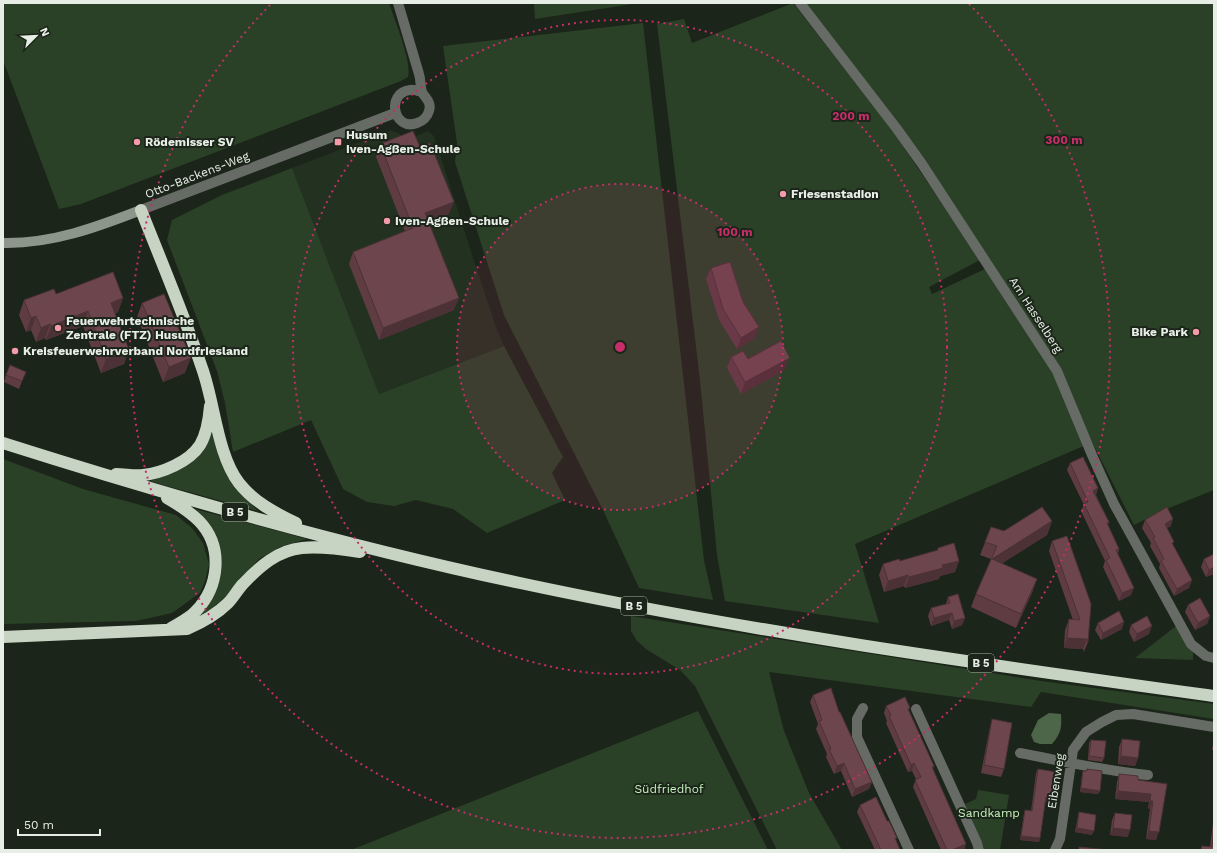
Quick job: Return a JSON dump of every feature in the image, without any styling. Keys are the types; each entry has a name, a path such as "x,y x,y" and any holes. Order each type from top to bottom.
{"highway":[{"path":"141,210 203,369 221,443 228,463 239,483 255,499 275,512 323,536"},
{"path":"98,473 143,475 167,470 185,460 200,445 208,421 211,397"},
{"name":"B 5","path":"3,442 148,488 408,558 520,584 694,618 910,653 1214,696"},
{"path":"148,488 183,507 200,522 212,540 216,562 213,583 207,598 195,612 166,631"},
{"path":"3,637 187,629 213,617 228,603 242,584 264,564 283,552 301,548 323,547 408,558"}],"street":[{"path":"398,3 420,78 422,92 428,99 430,110 424,121 412,125 402,122 395,113 395,103 402,92 412,89 422,92"},
{"name":"Am Hasselberg","path":"800,3 897,129 922,164 1057,371 1092,454 1118,510 1191,644 1206,656 1214,658"},
{"name":"Otto-Backens-Weg","path":"3,243 39,240 70,235 93,229 395,113"},
{"path":"863,708 857,719 857,738 909,850"},
{"path":"916,709 979,850"},
{"name":"Eibenweg","path":"1055,850 1060,839 1073,750 1086,732 1102,722 1116,716 1134,714 1214,727"},
{"path":"1020,754 1072,762 1105,770 1148,776"}],"shaded area":[{"name":"Iven-Agßen-Schule","path":"391,130 402,135 416,136 428,131 434,136 496,327 504,346 379,394 292,168"},
{"path":"1049,713 1061,714 1061,727 1057,737 1052,744 1040,744 1034,742 1031,735 1038,720"}],"green space":[{"name":"Rödemisser SV","path":"3,3 389,3 405,51 409,70 408,77 81,204 59,209 3,60"},
{"path":"534,3 632,3 633,4 535,19"},
{"path":"793,3 892,130 980,260 929,287 932,294 987,268 1055,373 1086,445 855,544 879,623 725,601 717,555 700,380 657,24 684,19 692,43"},
{"path":"803,3 1214,3 1214,490 1164,510 1134,525 1092,442 1059,370 978,246"},
{"path":"643,23 704,560 713,600 639,588 603,510 504,315 455,162 457,143 443,46"},
{"path":"292,168 379,394 504,346 563,457 552,473 565,500 487,533 453,509 416,500 394,506 367,502 343,489 311,420 233,452 225,403 217,371 167,240 172,220 222,195"},
{"path":"214,430 235,487 258,511 149,481 171,473 188,464 195,458"},
{"path":"3,459 83,489 176,515 192,528 203,543 209,564 205,581 200,593 172,613 136,621 3,624"},
{"path":"191,508 307,539 280,547 259,559 224,598 205,615 190,621 210,601 218,585 221,562"},
{"path":"631,616 1041,681 1214,704 1214,719 1041,692 1031,707 769,672 784,731 809,793 842,850 777,850 695,686 680,670 646,649 637,641 631,631"},
{"path":"1176,626 1193,651 1193,660 1135,658"},
{"name":"Südfriedhof","path":"698,711 768,850 351,850"},
{"name":"Sandkamp","path":"978,790 1009,795 1000,850 985,850 965,804 976,799"}],"building":[{"path":"413,131 420,147 430,143 454,202 425,213 459,298 383,328 353,252 413,228 380,144"},
{"path":"730,262 743,302 759,327 741,338 723,309 711,268"},
{"path":"113,272 123,298 111,303 129,350 106,359 88,311 51,326 50,324 41,328 36,316 31,318 24,300 54,289 56,294"},
{"path":"164,294 191,358 169,367 142,303"},
{"path":"781,341 790,358 745,382 731,357 743,351 748,359"},
{"path":"10,365 26,372 22,381 6,375"},
{"path":"1083,457 1098,488 1093,491 1109,522 1107,523 1119,549 1116,550 1134,588 1122,593 1106,560 1110,558 1084,504 1088,502 1070,463"},
{"path":"1042,507 1052,521 992,559 1037,579 1021,614 976,594 997,546 985,542 991,527 1004,531"},
{"path":"1167,507 1173,519 1165,524 1174,542 1172,543 1192,580 1177,589 1161,561 1164,559 1153,538 1155,537 1145,520"},
{"path":"1067,536 1091,604 1088,642 1087,639 1067,638 1069,619 1080,620 1052,541"},
{"path":"954,543 959,561 942,565 943,568 909,577 908,575 888,581 883,564 899,559 900,561 938,550 938,548"},
{"path":"1214,554 1214,567 1209,570 1204,559"},
{"path":"958,594 965,618 954,621 952,613 934,618 931,608 950,603 948,597"},
{"path":"1200,598 1210,616 1198,623 1188,605"},
{"path":"1119,611 1124,622 1103,633 1098,623"},
{"path":"1147,616 1152,626 1137,634 1131,625"},
{"path":"831,688 839,712 872,782 855,789 844,763 837,766 819,721 822,720 813,695"},
{"path":"905,697 910,708 908,709 934,766 932,767 966,844 952,850 947,850 915,780 921,777 914,763 911,765 889,716 891,715 886,706"},
{"path":"992,719 1012,723 1004,769 984,765"},
{"path":"1122,739 1140,741 1138,758 1121,756"},
{"path":"1091,740 1106,741 1104,758 1089,756"},
{"path":"1038,769 1056,772 1053,798 1046,797 1040,838 1021,836 1025,810 1032,811"},
{"path":"1087,769 1102,771 1100,791 1081,788 1083,771 1087,771"},
{"path":"1119,774 1138,776 1138,780 1167,784 1159,832 1149,831 1153,801 1150,801 1151,794 1118,791"},
{"path":"876,797 897,838 895,838 900,850 881,850 860,805"},
{"path":"1079,812 1096,815 1094,831 1077,828"},
{"path":"1115,813 1132,815 1130,830 1113,828"},
{"path":"1214,829 1214,850 1201,850 1202,846 1212,847"},
{"path":"1079,847 1109,850 1079,850"}],"place":[{"name":"Rödemisser SV","path":"137,142"},
{"name":"Husum Iven-Agßen-Schule","path":"338,142"},
{"name":"Friesenstadion","path":"783,194"},
{"name":"Iven-Agßen-Schule","path":"387,221"},
{"name":"Feuerwehrtechnische Zentrale (FTZ) Husum","path":"58,328"},
{"name":"Bike Park","path":"1196,332"},
{"name":"Kreisfeuerwehrverband Nordfriesland","path":"15,351"}]}
